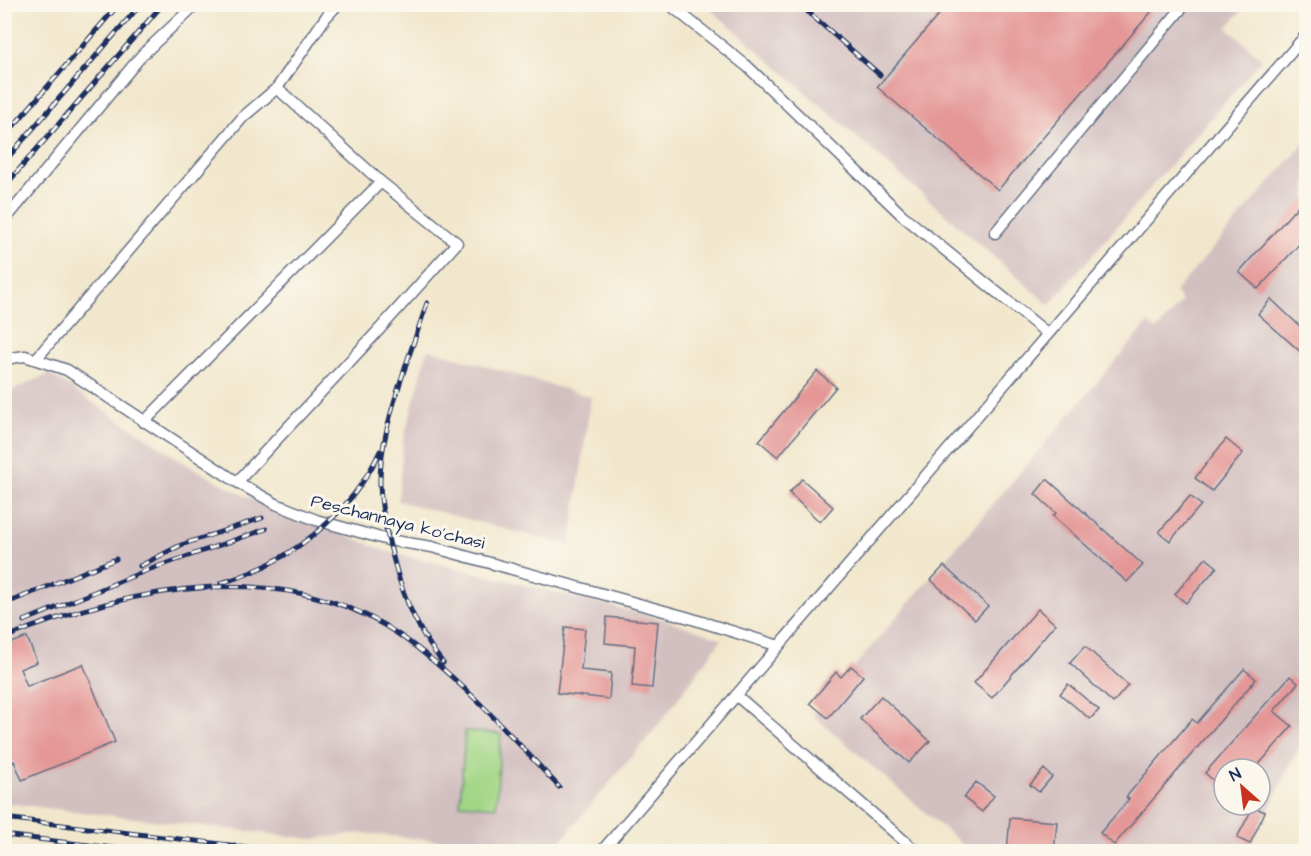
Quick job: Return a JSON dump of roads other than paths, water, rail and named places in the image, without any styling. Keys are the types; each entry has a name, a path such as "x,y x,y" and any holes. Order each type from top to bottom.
{"street":[{"path":"4,221 142,55 196,4"},
{"path":"36,359 243,117 277,88 326,17 338,4"},
{"path":"669,4 748,67 902,215 1048,334"},
{"path":"995,233 1185,4"},
{"path":"601,852 1306,35"},
{"path":"237,482 457,243 381,182 277,88"},
{"path":"144,422 381,182"},
{"name":"Peschannaya ko'chasi","path":"4,359 25,356 67,370 237,482 276,504 327,523 388,540 432,547 686,617 778,646"},
{"path":"736,695 917,852"}],"railway":[{"path":"4,137 119,4"},
{"path":"4,162 141,4"},
{"path":"4,187 163,4"},
{"path":"799,4 880,75"},
{"path":"427,303 390,417 381,463 380,484 387,533 402,588 419,627 443,663"},
{"path":"221,583 270,563 315,534 352,496 368,474 380,451"},
{"path":"140,566 181,545 262,518"},
{"path":"24,621 145,571 266,529"},
{"path":"4,604 116,559"},
{"path":"4,638 102,605 153,594 205,588 257,587 307,595 356,610 401,636 423,652 484,707 559,787"},
{"path":"4,818 289,852"},
{"path":"4,835 146,852"}]}
